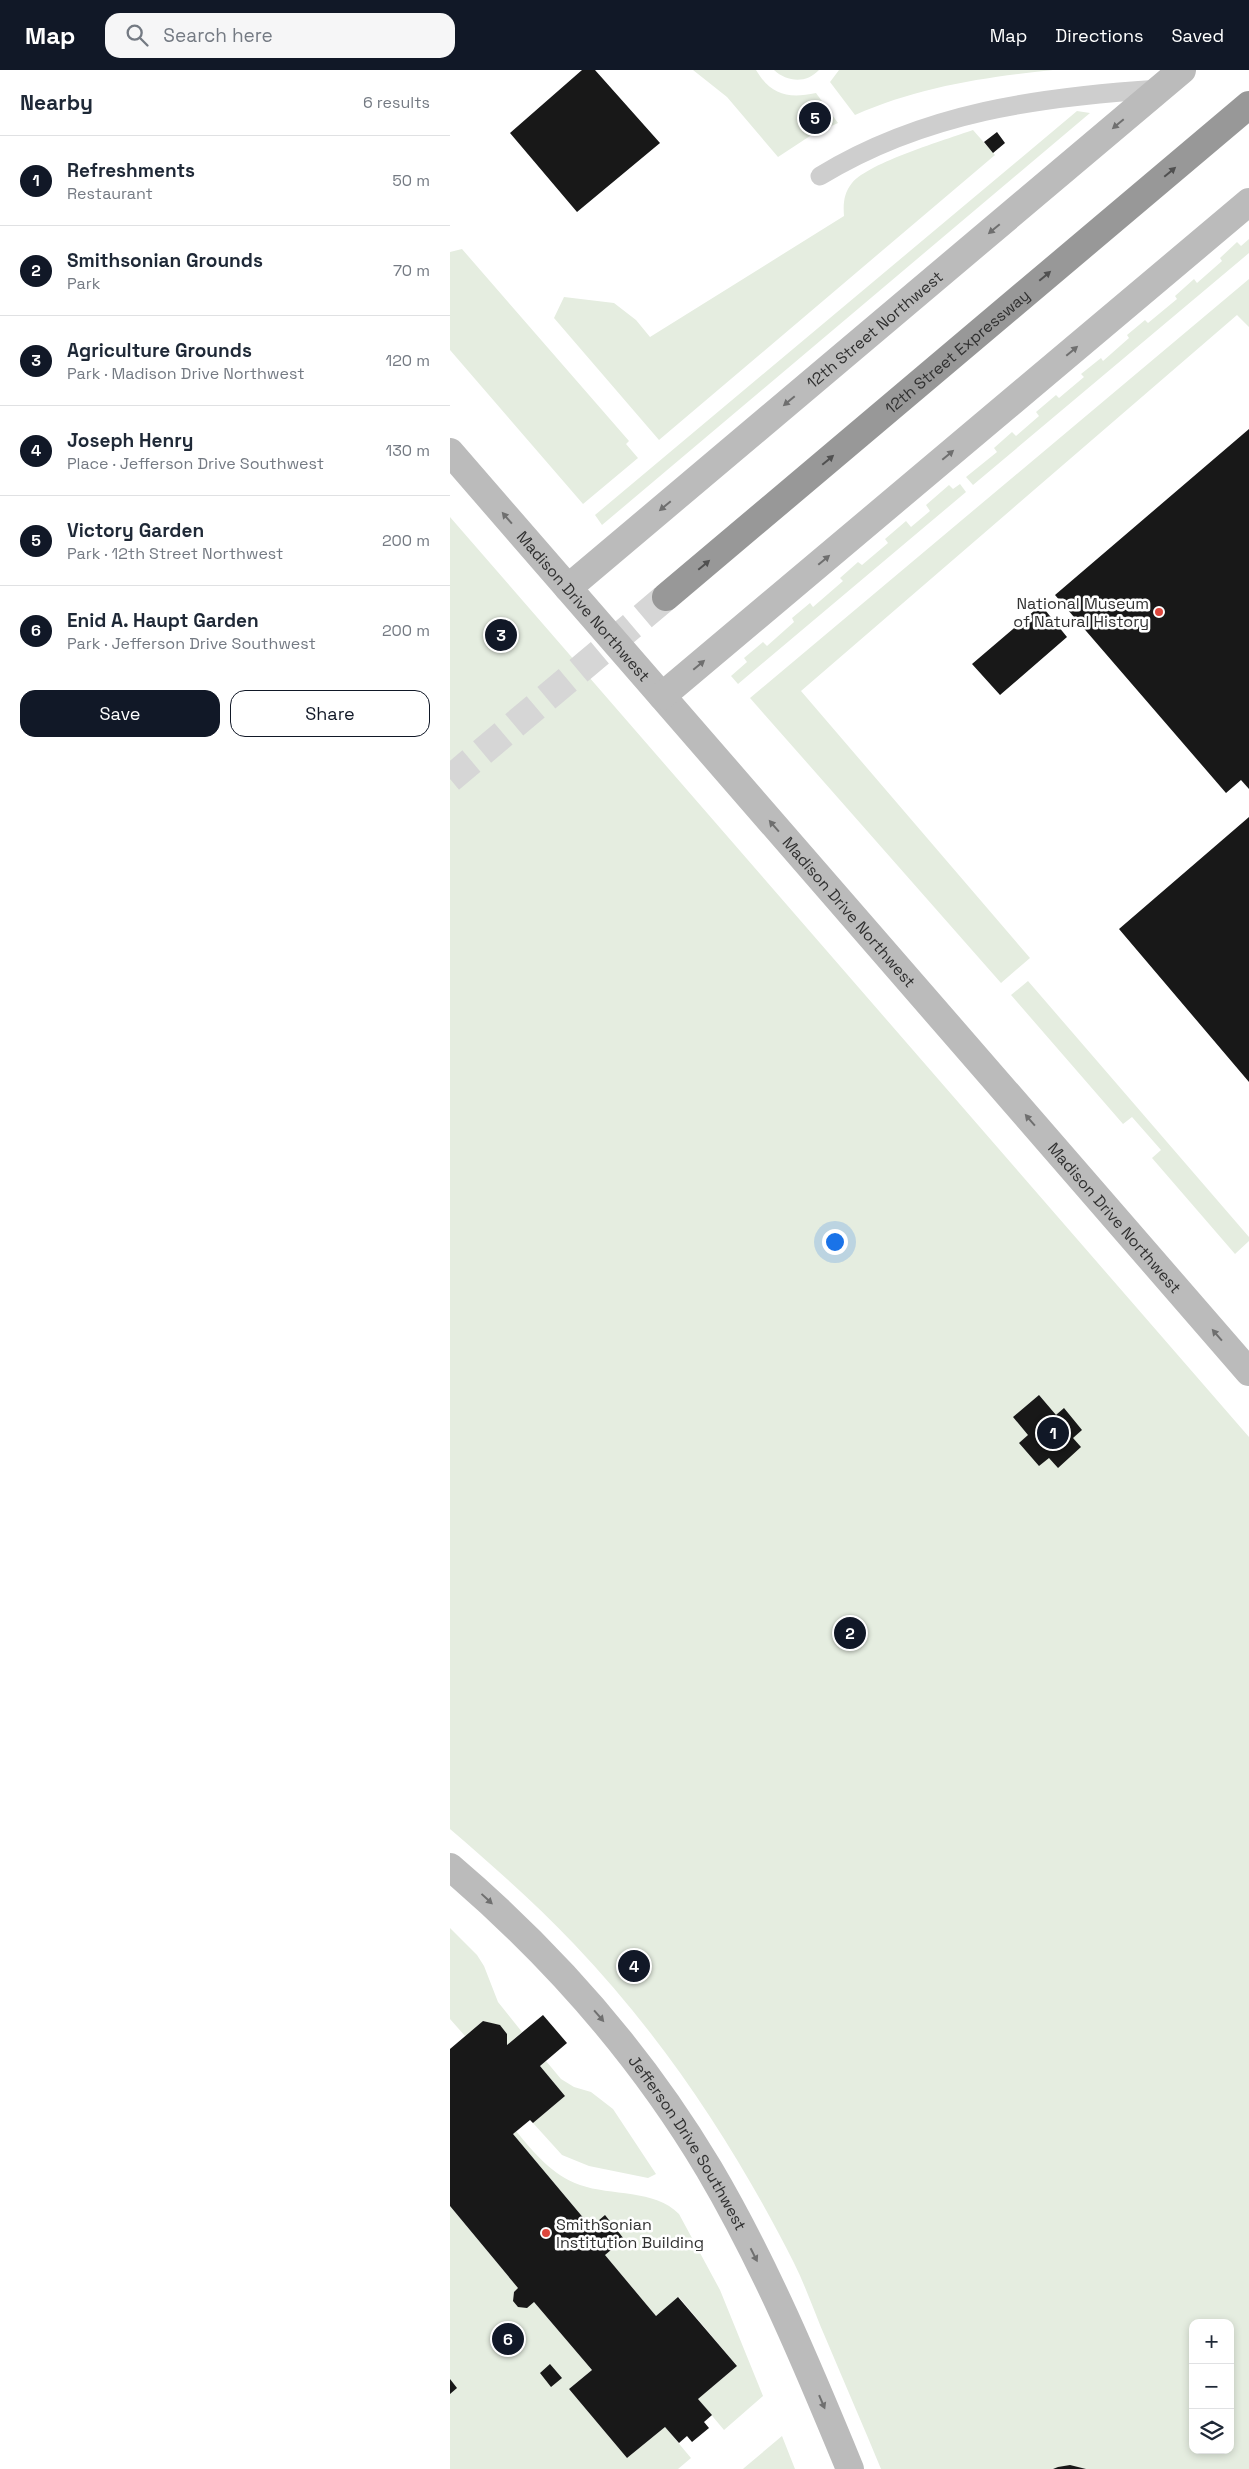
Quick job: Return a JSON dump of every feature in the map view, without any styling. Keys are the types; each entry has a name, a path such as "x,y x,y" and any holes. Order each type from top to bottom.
{"highway":[{"name":"12th Street Expressway","path":"666,597 1249,105"}],"street":[{"name":"12th Street Northwest","path":"568,588 1182,70"},
{"path":"662,696 1249,202"},
{"name":"Madison Drive Northwest","path":"450,452 1249,1372"},
{"name":"Jefferson Drive Southwest","path":"450,1867 528,1938 587,2002 631,2053 666,2105 708,2169 760,2265 798,2345 850,2469"}],"lane":[{"path":"820,176 905,133 967,114 1084,94 1159,89"}],"shaded area":[{"path":"693,70 756,70 768,85 781,93 806,95 816,93 838,123 810,136 778,157 727,97"},
{"path":"774,70 819,70 808,78 796,80 785,77"},
{"path":"839,70 1053,70 1002,76 927,90 879,105 855,115 830,82"},
{"path":"1077,111 1090,113 602,525 595,515"},
{"path":"973,130 995,155 659,440 554,318 564,297 614,303 636,320 650,337 844,216 844,202 847,191 852,183 861,175 909,152"},
{"path":"1249,239 1249,253 973,485 966,477 997,452 994,448 1012,432 1016,436 1039,416 1036,412 1056,395 1059,398 1084,377 1081,374 1101,358 1103,361 1129,338 1127,335 1145,320 1148,323 1177,299 1175,296 1194,279 1197,283 1222,261 1220,258 1237,242 1241,246"},
{"path":"462,249 629,441 626,444 638,458 583,504 450,350 450,252"},
{"path":"1249,279 1249,327 1237,315 801,691 1030,958 1001,983 750,698"},
{"path":"960,484 966,492 738,684 731,676 747,662 744,658 763,642 767,646 794,622 792,618 810,603 813,607 843,581 840,578 858,562 862,565 888,543 885,539 906,521 911,527 930,511 926,505 949,485 953,489"},
{"path":"450,517 1249,1437 1249,2469 881,2469 803,2281 772,2220 722,2136 696,2095 638,2017 574,1944 514,1885 450,1829"},
{"path":"1028,981 1249,1237 1249,1241 1235,1254 1152,1158 1161,1150 1132,1117 1123,1124 1011,995"},
{"path":"450,1928 477,1955 484,1966 498,2002 522,2032 507,2045 505,2034 501,2028 493,2024 483,2021 465,2036 450,2019"},
{"path":"546,2061 561,2079 574,2087 591,2092 613,2109 656,2174 648,2178 589,2166 562,2155 533,2123 565,2096 540,2066"},
{"path":"516,2131 544,2162 570,2181 592,2188 658,2200 679,2214 720,2290 763,2396 724,2430 698,2399 737,2366 679,2297 656,2316 605,2255 591,2227 513,2134"},
{"path":"450,2206 518,2288 514,2292 513,2301 534,2302 592,2370 569,2389 627,2458 665,2427 691,2458 678,2469 450,2469"},
{"path":"782,2436 795,2469 743,2469 744,2468"}],"building":[{"path":"582,70 595,70 660,143 577,212 510,133"},
{"path":"997,132 1005,143 993,153 984,142"},
{"name":"National Museum of Natural History","path":"1249,429 1249,789 1241,780 1226,793 1055,595"},
{"path":"1041,605 1067,637 1000,695 972,664"},
{"path":"1249,817 1249,1082 1119,929"},
{"path":"1039,1395 1056,1415 1064,1408 1082,1430 1073,1438 1081,1447 1058,1468 1049,1458 1039,1466 1019,1443 1028,1435 1013,1417"},
{"name":"Smithsonian Institution Building","path":"543,2015 567,2043 540,2066 565,2096 533,2123 530,2120 513,2134 591,2227 605,2215 624,2239 605,2255 656,2316 678,2297 737,2366 698,2399 712,2415 704,2422 709,2428 692,2442 687,2436 679,2443 665,2427 627,2458 569,2389 592,2370 534,2302 527,2308 518,2307 513,2301 514,2292 518,2288 450,2206 450,2049 483,2021 500,2025 507,2034 507,2045"},
{"path":"550,2364 562,2378 551,2387 540,2373"},
{"path":"450,2379 457,2388 450,2394"},
{"path":"1070,2465 1086,2469 1053,2469 1058,2467"}],"tunnel":[{"path":"450,779 666,597"}],"place":[{"name":"Victory Garden","path":"815,118"},
{"name":"National Museum of Natural History","path":"1159,612"},
{"name":"Agriculture Grounds","path":"501,635"},
{"name":"Refreshments","path":"1053,1433"},
{"name":"Smithsonian Grounds","path":"850,1633"},
{"name":"Joseph Henry","path":"634,1966"},
{"name":"Smithsonian Institution Building","path":"546,2233"},
{"name":"Enid A. Haupt Garden","path":"508,2339"}]}
